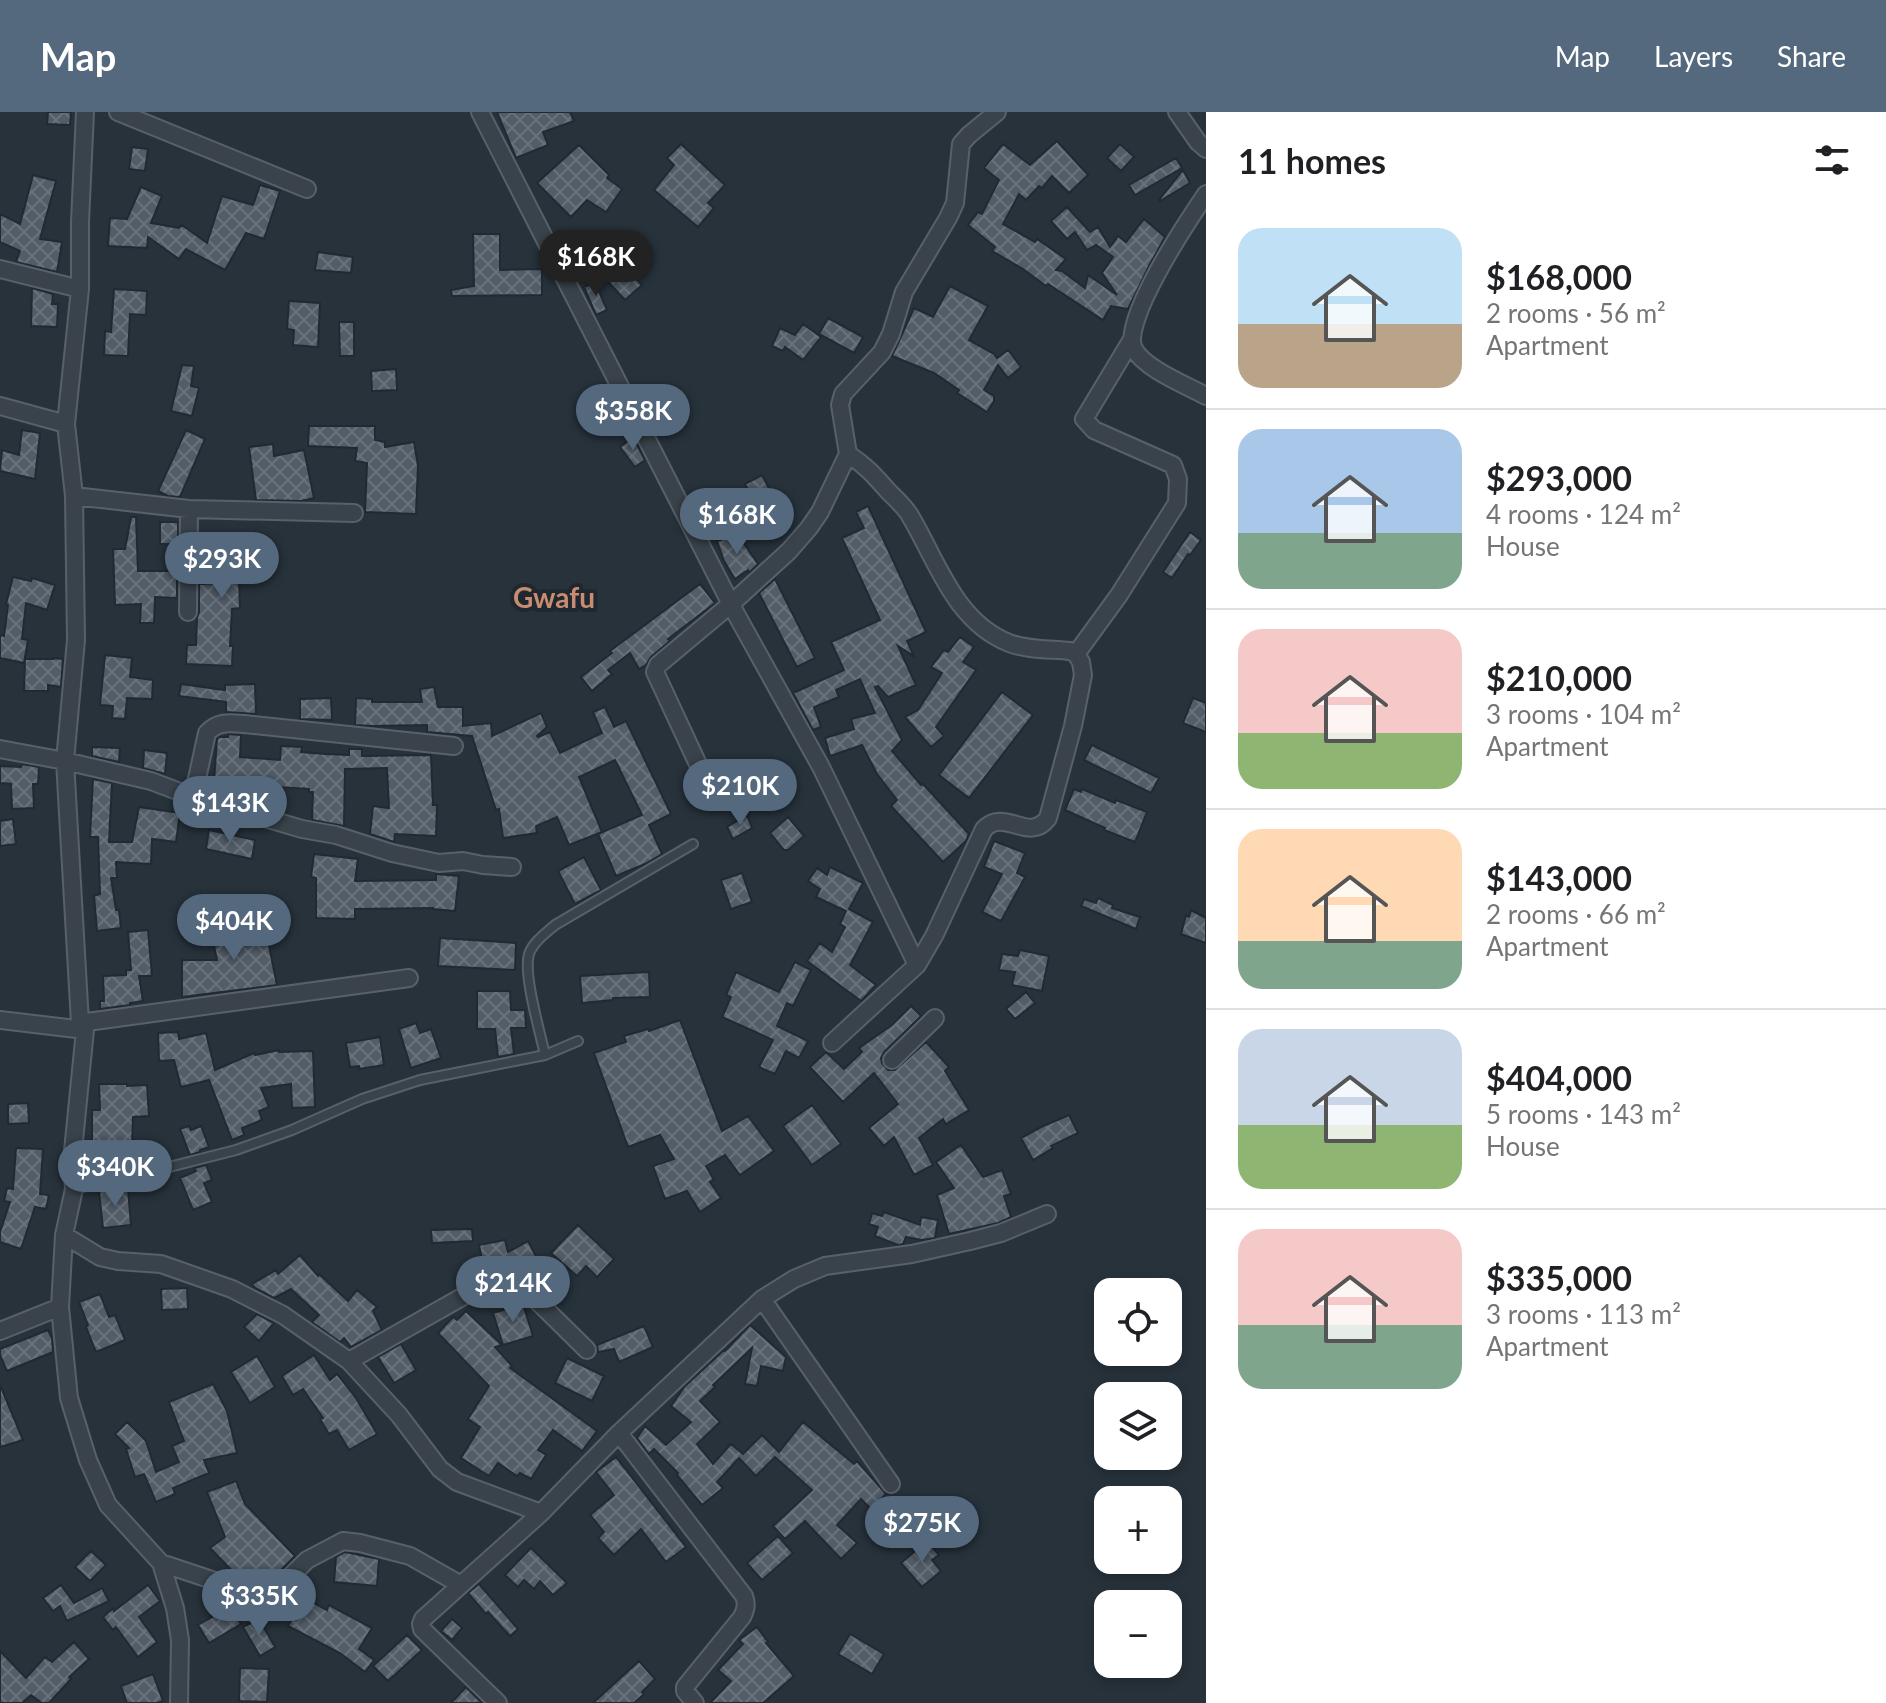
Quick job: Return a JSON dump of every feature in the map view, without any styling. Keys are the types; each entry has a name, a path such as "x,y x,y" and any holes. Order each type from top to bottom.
{"street":[{"path":"85,112 80,289 66,424 74,496 76,640 65,761 82,1026 72,1161 74,1189 64,1235 60,1307 69,1398 88,1460 108,1505 161,1563 175,1608 180,1640 179,1703"},
{"path":"118,112 307,189"},
{"path":"480,112 731,604 821,767 917,965"},
{"path":"710,790 655,672 658,665 789,551 820,512 848,454 840,405 843,394 882,352 904,292 948,218 955,203 961,144 997,112"},
{"path":"1177,112 1206,149"},
{"path":"1076,654 1119,595 1177,503 1178,479 1173,465 1094,430 1084,419 1131,341 1134,325 1156,275 1206,194"},
{"path":"0,269 80,289"},
{"path":"1131,341 1135,351 1147,364 1206,396"},
{"path":"0,406 66,424"},
{"path":"832,1043 917,965 934,936 984,829 998,820 1031,829 1042,826 1048,818 1073,726 1083,675 1076,654 1012,644 994,636 976,621 949,589 908,512 867,466 848,454"},
{"path":"74,496 189,509 354,513"},
{"path":"188,612 189,509"},
{"path":"193,797 207,733 220,723 454,746"},
{"path":"0,749 151,781 193,797 392,853 439,863 463,861 512,867"},
{"path":"0,1020 82,1026 409,978"},
{"path":"892,1060 935,1018"},
{"path":"498,1703 422,1629 423,1619 541,1513 619,1433 762,1299 794,1279 825,1266 912,1254 970,1241 1001,1233 1047,1214"},
{"path":"64,1235 100,1257 161,1264 232,1289 283,1315 349,1361 399,1415 440,1469 457,1482 541,1513"},
{"path":"349,1361 485,1284 523,1287 587,1350"},
{"path":"762,1299 891,1484"},
{"path":"0,1331 60,1307"},
{"path":"619,1433 746,1602 742,1617 685,1687 695,1703"},
{"path":"161,1563 230,1586 252,1598 263,1598 277,1590 307,1560 343,1541 410,1556 461,1585"}],"lane":[{"path":"545,1055 528,971 530,953 539,940 555,925 693,844"},
{"path":"74,1189 122,1180 236,1150 292,1130 362,1099 420,1080 545,1055 578,1041"}],"building":[{"path":"48,112 71,112 70,125 47,124"},
{"path":"497,112 570,112 574,121 543,132 548,145 516,158"},
{"path":"1057,141 1088,175 1069,193 1052,176 1026,200 1019,194 1003,224 1035,242 1037,239 1066,259 1056,270 1085,288 1088,275 1117,295 1102,273 1113,257 1096,245 1087,250 1075,232 1067,239 1051,221 1067,207 1090,232 1098,227 1110,247 1118,236 1126,242 1144,219 1165,237 1128,309 1111,306 1103,320 992,251 995,247 968,225 978,212 982,214 999,180 984,168 1003,144 1030,165"},
{"path":"681,144 725,185 708,203 714,208 698,227 654,190 674,165 667,158"},
{"path":"1120,144 1134,157 1121,171 1107,158"},
{"path":"579,145 609,175 607,178 622,189 606,212 587,200 571,217 537,183"},
{"path":"132,147 148,149 145,171 129,169"},
{"path":"1176,158 1182,168 1135,195 1129,185"},
{"path":"1183,170 1190,183 1160,201 1159,200"},
{"path":"33,175 56,181 40,239 62,242 57,272 16,262 20,251 0,242 0,214 20,224"},
{"path":"260,185 280,191 264,239 246,233 225,270 186,249 179,259 148,237 147,248 108,246 110,218 127,219 141,187 162,196 151,223 179,228 182,225 207,243 222,196 253,205"},
{"path":"473,234 500,234 500,270 542,269 542,295 452,296 451,290 474,286"},
{"path":"318,252 353,257 351,273 315,270"},
{"path":"616,257 642,285 625,300 600,273"},
{"path":"595,282 607,310 596,315 584,287"},
{"path":"950,286 988,306 969,340 997,358 1008,350 1021,367 1008,378 998,365 984,390 994,396 987,412 957,393 959,390 934,373 892,356 914,308 933,317"},
{"path":"32,288 53,294 52,304 58,304 57,327 31,326"},
{"path":"114,289 147,291 146,315 130,314 128,356 104,355 105,331 111,332"},
{"path":"289,301 320,303 318,347 293,345 294,330 287,329"},
{"path":"828,318 863,337 854,353 819,334"},
{"path":"339,322 354,322 354,356 340,356"},
{"path":"803,324 821,337 803,360 785,347 783,351 772,346 780,328 795,335"},
{"path":"182,365 194,366 191,386 199,388 192,416 171,411"},
{"path":"396,369 397,390 372,391 371,371"},
{"path":"309,426 375,426 375,440 385,442 385,447 414,442 418,466 416,514 365,512 367,463 355,461 357,448 308,446"},
{"path":"22,430 40,433 35,479 0,471 2,450 19,455"},
{"path":"186,430 205,439 180,497 168,496 158,491"},
{"path":"633,437 645,460 635,467 620,447"},
{"path":"273,444 274,456 304,450 314,498 301,501 256,500 249,447"},
{"path":"762,475 779,507 761,516 745,484"},
{"path":"868,506 926,632 907,641 914,656 898,646 916,685 888,697 878,686 875,687 902,740 892,751 969,834 966,841 943,862 891,806 897,800 877,774 862,745 830,756 825,738 854,729 851,719 875,713 860,679 836,690 839,697 814,707 821,727 813,730 793,693 844,670 831,642 880,620 842,538 864,528 856,512"},
{"path":"131,517 136,517 138,571 177,571 177,598 155,597 154,623 140,623 141,604 115,605 113,549 125,549"},
{"path":"160,522 178,522 178,544 160,544"},
{"path":"1190,532 1201,540 1172,578 1163,572"},
{"path":"738,535 758,564 749,573 748,570 735,579 717,541"},
{"path":"211,537 255,537 261,578 239,579 240,608 232,609 232,666 186,664 187,645 196,645 199,584 217,583 216,554 212,554"},
{"path":"13,577 31,581 32,578 55,585 47,610 26,603 22,639 28,640 24,663 0,658 0,635 4,636 6,604"},
{"path":"775,579 815,658 797,667 759,593"},
{"path":"700,584 715,603 668,639 670,641 646,665 639,669 630,653 608,670 612,674 592,691 581,677 612,653 610,651"},
{"path":"960,637 974,647 963,662 976,670 936,727 944,736 931,747 905,717 918,710 942,673 931,667 944,650 948,652"},
{"path":"105,655 132,658 130,677 153,680 152,699 127,698 125,719 112,718 113,706 100,705"},
{"path":"25,659 63,659 61,687 48,685 48,691 24,691"},
{"path":"181,684 225,690 225,685 255,684 256,714 226,712 226,702 179,696"},
{"path":"434,687 438,707 463,707 463,726 491,723 492,736 541,713 547,727 537,736 550,732 560,753 602,733 593,712 605,707 614,727 626,721 671,814 649,825 662,854 616,876 598,834 642,815 615,760 579,777 602,832 569,845 557,817 536,826 537,833 503,838 499,809 496,810 472,736 427,732 427,725 355,725 356,698 372,699 372,702 422,702 420,689"},
{"path":"1002,692 1033,715 969,798 939,775"},
{"path":"331,698 332,720 300,719 300,699"},
{"path":"1193,698 1206,703 1206,732 1183,723"},
{"path":"228,734 241,735 240,757 280,760 281,746 302,747 301,752 326,754 349,755 349,749 362,749 362,756 431,755 433,805 437,805 436,836 395,834 394,842 370,834 373,806 389,808 387,768 345,769 344,826 312,820 313,792 309,789 279,787 275,810 206,789 208,780 214,781 217,739 228,737"},
{"path":"1092,745 1159,778 1151,793 1084,760"},
{"path":"92,747 120,748 119,762 92,756"},
{"path":"144,750 167,753 165,774 143,768"},
{"path":"22,764 39,767 38,784 33,784 34,808 12,809 11,784 0,783 0,766 21,767"},
{"path":"93,779 112,783 109,842 132,842 139,807 180,813 176,842 152,839 151,864 116,862 117,878 111,878 121,928 97,931 94,896 100,894 98,837 90,837"},
{"path":"1074,789 1081,792 1082,789 1147,812 1135,842 1065,810"},
{"path":"747,815 752,828 733,839 727,827"},
{"path":"788,817 804,836 784,850 770,833"},
{"path":"13,819 16,844 0,846 0,821"},
{"path":"209,830 255,840 252,859 206,849"},
{"path":"994,841 1025,853 1017,873 1025,877 1001,921 982,912 1002,874 984,867"},
{"path":"314,854 358,859 355,881 436,880 436,874 459,876 455,911 433,908 355,909 355,919 316,918 316,878 311,877"},
{"path":"584,857 601,890 575,904 558,871"},
{"path":"830,867 863,883 849,909 873,922 850,965 876,985 861,1001 807,961 820,943 832,952 845,927 840,924 846,911 816,897 820,889 808,881 817,868 827,875"},
{"path":"742,873 752,902 731,909 721,880"},
{"path":"1098,898 1113,905 1112,908 1140,917 1136,929 1081,906 1084,899 1096,903"},
{"path":"1191,910 1206,918 1206,943 1181,934 1186,915 1189,917"},
{"path":"239,912 267,913 266,931 277,985 182,997 182,960 217,960 214,946 238,941"},
{"path":"148,930 152,976 139,976 143,1001 100,1009 100,1001 104,1001 103,976 126,975 126,970 131,970 128,932"},
{"path":"440,938 516,943 515,970 438,966"},
{"path":"1020,950 1049,956 1042,991 1012,985 1015,972 999,970 1002,954 1018,956"},
{"path":"795,962 811,970 793,1006 787,1003 777,1026 808,1041 799,1058 786,1051 775,1074 759,1067 773,1040 722,1017 731,997 726,995 736,972 779,992"},
{"path":"649,972 650,997 582,1003 580,976"},
{"path":"477,991 510,991 511,1010 525,1010 526,1028 511,1028 514,1054 498,1057 495,1029 477,1029"},
{"path":"1026,992 1035,1003 1015,1019 1006,1009"},
{"path":"911,1006 921,1016 884,1052 882,1063 888,1070 895,1070 926,1042 949,1067 945,1071 969,1110 946,1124 943,1119 919,1138 933,1165 914,1175 894,1137 884,1146 869,1128 898,1104 874,1073 843,1102 810,1067 826,1052 844,1069 862,1052 859,1048 892,1025"},
{"path":"680,1020 722,1131 748,1116 774,1151 740,1175 725,1155 706,1166 714,1180 710,1182 721,1198 700,1212 687,1191 665,1199 653,1166 674,1159 660,1135 628,1147 594,1053 626,1042 624,1036"},
{"path":"416,1023 420,1033 431,1029 441,1058 411,1068 399,1029"},
{"path":"178,1032 179,1039 206,1033 215,1070 254,1053 313,1051 315,1107 292,1108 291,1084 261,1088 269,1107 259,1111 262,1120 242,1128 244,1135 232,1140 209,1080 181,1087 174,1060 159,1061 158,1033"},
{"path":"380,1037 384,1065 359,1069 359,1066 350,1067 346,1043"},
{"path":"99,1084 147,1085 149,1116 133,1117 132,1146 119,1145 120,1172 98,1177 95,1173 95,1147 92,1147 92,1110 100,1110"},
{"path":"28,1103 29,1123 8,1124 8,1104"},
{"path":"812,1105 841,1144 812,1165 783,1126"},
{"path":"1069,1115 1078,1133 1051,1146 1053,1148 1033,1160 1021,1138"},
{"path":"189,1126 191,1130 201,1126 209,1147 190,1155 180,1129"},
{"path":"961,1145 983,1177 1002,1170 1011,1194 1004,1196 1011,1217 949,1234 937,1195 954,1188 936,1162"},
{"path":"16,1148 43,1149 40,1194 49,1195 46,1209 35,1207 21,1249 0,1242 0,1232 10,1202 4,1201 7,1188 13,1189"},
{"path":"206,1165 212,1180 204,1183 212,1202 193,1210 180,1178 196,1171 194,1168"},
{"path":"120,1187 120,1190 128,1189 131,1225 103,1228 99,1191"},
{"path":"884,1212 920,1225 921,1217 938,1220 935,1238 922,1240 906,1237 903,1244 898,1245 875,1236 878,1227 869,1224 872,1213 882,1216"},
{"path":"578,1225 614,1259 597,1277 586,1266 577,1276 551,1253"},
{"path":"472,1229 473,1241 432,1243 431,1230"},
{"path":"505,1240 508,1252 528,1241 544,1272 530,1279 522,1273 495,1274 494,1267 484,1269 479,1245"},
{"path":"300,1255 318,1276 348,1301 357,1290 377,1307 373,1311 382,1330 351,1347 344,1338 340,1342 312,1322 319,1315 291,1289 274,1298 252,1284 276,1270 278,1274"},
{"path":"187,1288 188,1309 162,1310 161,1289"},
{"path":"100,1294 109,1317 115,1315 125,1340 96,1352 79,1302"},
{"path":"523,1304 533,1336 503,1345 493,1313"},
{"path":"466,1311 502,1345 495,1347 512,1366 510,1368 597,1431 582,1451 553,1430 538,1450 546,1455 531,1479 520,1473 517,1476 498,1463 489,1476 461,1458 480,1427 468,1419 489,1386 438,1333 453,1317 457,1320"},
{"path":"257,1314 274,1323 259,1341 244,1327"},
{"path":"750,1325 786,1357 783,1371 761,1366 757,1386 745,1384 752,1348 700,1401 720,1422 697,1444 713,1464 731,1444 743,1454 762,1435 779,1452 803,1422 854,1464 857,1461 886,1494 871,1509 861,1499 837,1525 857,1543 841,1559 805,1521 785,1539 773,1526 812,1490 775,1457 756,1476 739,1458 717,1482 723,1488 702,1505 678,1473 654,1449 649,1454 637,1438 645,1426 666,1445 691,1422 671,1406 685,1386"},
{"path":"644,1326 653,1347 619,1362 614,1349 598,1352 597,1345"},
{"path":"48,1330 53,1352 7,1371 0,1349"},
{"path":"401,1344 416,1370 394,1383 378,1357"},
{"path":"314,1355 330,1380 337,1374 356,1398 377,1434 349,1450 337,1430 329,1434 320,1419 323,1418 303,1389 293,1395 282,1376"},
{"path":"257,1356 275,1387 250,1403 231,1372"},
{"path":"567,1358 604,1376 592,1401 555,1383"},
{"path":"213,1384 227,1411 237,1453 204,1460 209,1473 173,1488 175,1494 156,1502 144,1474 135,1477 126,1449 129,1448 115,1434 127,1422 146,1441 156,1472 179,1462 172,1446 184,1441 169,1402"},
{"path":"0,1385 23,1440 0,1447"},
{"path":"616,1457 686,1547 666,1562 641,1529 614,1555 598,1538 604,1532 590,1515 614,1495 596,1472"},
{"path":"236,1481 245,1504 295,1556 275,1576 266,1575 273,1579 260,1587 240,1579 210,1548 225,1537 207,1492"},
{"path":"778,1536 793,1553 762,1580 747,1563"},
{"path":"927,1541 939,1555 932,1560 941,1571 922,1587 901,1563"},
{"path":"531,1548 567,1583 553,1595 540,1581 534,1589 524,1580 518,1587 505,1575"},
{"path":"91,1551 106,1565 90,1581 75,1567"},
{"path":"345,1552 379,1559 377,1586 334,1582 336,1557"},
{"path":"479,1584 518,1629 510,1636 468,1593"},
{"path":"61,1585 74,1603 102,1588 109,1601 67,1621 60,1606 53,1611 43,1598"},
{"path":"148,1585 160,1601 139,1617 157,1642 138,1657 116,1627 113,1630 103,1617"},
{"path":"299,1595 327,1610 329,1605 372,1628 359,1649 374,1660 365,1672 340,1653 288,1626 293,1617 289,1614"},
{"path":"226,1599 241,1624 209,1643 198,1625 212,1617 207,1610"},
{"path":"259,1619 275,1647 260,1656 243,1627"},
{"path":"452,1619 462,1628 452,1640 441,1631"},
{"path":"757,1627 766,1643 794,1676 763,1703 710,1703 731,1681 718,1670 743,1644 739,1640"},
{"path":"850,1634 884,1654 872,1674 838,1654"},
{"path":"407,1635 422,1650 388,1681 373,1666"},
{"path":"74,1642 89,1659 69,1677 71,1679 49,1703 42,1703 31,1695 22,1703 0,1703 0,1651 26,1678 45,1657 52,1662"},
{"path":"639,1661 655,1679 642,1692 644,1694 634,1703 593,1703"},
{"path":"240,1668 269,1669 267,1702 239,1701"},
{"path":"153,1674 163,1701 127,1703 121,1686"},
{"path":"466,1687 482,1703 451,1703"}],"district":[{"name":"Gwafu","path":"554,597"}]}
